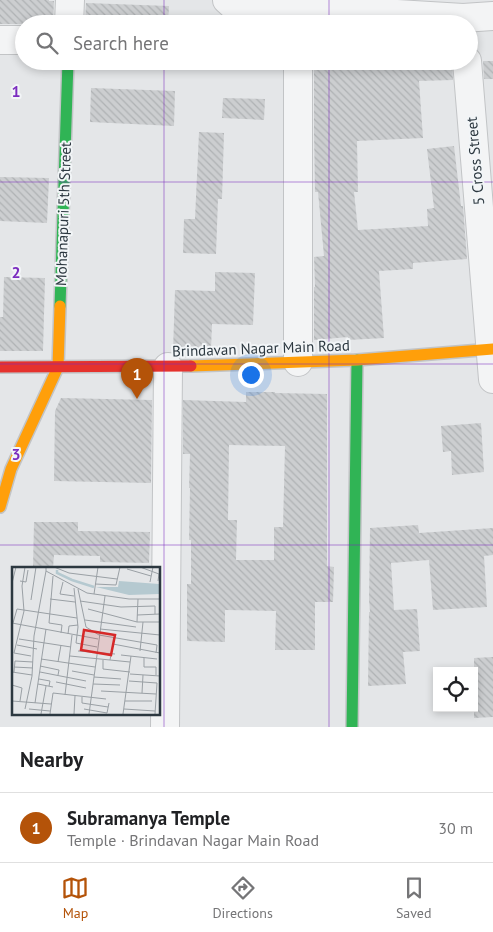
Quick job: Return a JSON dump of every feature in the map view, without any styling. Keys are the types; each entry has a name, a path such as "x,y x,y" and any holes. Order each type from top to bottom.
{"street":[{"path":"70,0 70,15"},
{"path":"227,0 238,10 288,15"},
{"path":"380,15 463,14 493,16"},
{"path":"0,40 15,40"},
{"name":"Mohanapuri 5th Street","path":"58,367 68,70"},
{"path":"298,70 298,362"},
{"name":"5 Cross Street","path":"468,70 493,379"},
{"name":"Brindavan Nagar Main Road","path":"0,367 168,366 357,360 492,349"},
{"path":"352,727 357,360"},
{"path":"165,727 168,366"},
{"path":"0,507 11,470 58,367"}],"building":[{"path":"0,0 54,1 53,15 15,15 15,24 0,24"},
{"path":"86,3 169,6 168,15 85,15"},
{"path":"483,61 493,61 493,79 484,79"},
{"path":"314,70 452,70 453,80 419,81 423,138 357,141 358,192 354,192 358,230 428,226 427,209 434,208 427,149 454,146 461,206 463,206 467,259 413,263 413,269 379,271 384,338 348,340 348,337 314,340 314,257 324,256 318,192 315,192"},
{"path":"91,88 175,91 174,126 90,122"},
{"path":"223,98 265,99 264,120 222,118"},
{"path":"199,132 224,133 222,199 218,199 216,254 183,253 184,219 195,219"},
{"path":"0,177 49,178 47,223 0,221"},
{"path":"215,272 255,273 253,325 212,324 211,350 173,351 175,290 215,291"},
{"path":"4,277 45,278 43,351 0,351 0,317 3,317"},
{"path":"246,392 327,394 327,566 334,567 333,602 315,602 315,650 275,650 276,611 225,610 225,642 187,641 187,584 191,584 191,540 189,540 190,454 183,454 183,400 246,402","holes":["229,445 285,446 283,527 274,527 274,560 236,560 237,520 228,520"]},
{"path":"61,398 152,400 151,483 54,481 55,411"},
{"path":"481,423 484,472 452,475 451,451 443,452 441,426"},
{"path":"34,522 78,522 78,531 150,532 149,563 100,562 100,556 54,555 53,567 33,567"},
{"path":"418,525 419,533 493,528 493,555 484,556 487,607 433,610 429,560 391,563 394,610 417,609 420,651 403,652 406,684 368,686 370,528"},
{"path":"493,657 493,717 474,718 474,712 478,712 478,667 474,667 474,658"}],"traffic: fast":[{"path":"60,306 68,70"},
{"path":"352,727 357,360"}],"traffic: slow":[{"path":"0,507 11,469 58,367 60,306"},
{"path":"191,366 357,360 493,349"}],"traffic: jam":[{"path":"0,367 191,366"}],"place":[{"name":"Subramanya Temple","path":"137,399"}]}
